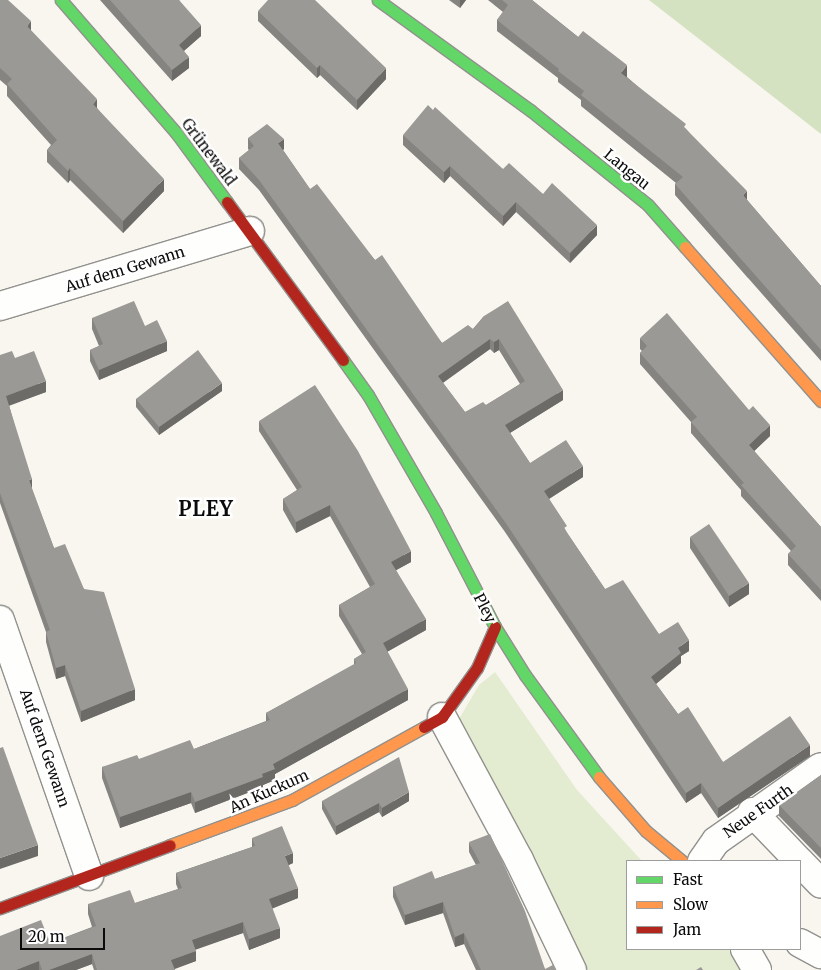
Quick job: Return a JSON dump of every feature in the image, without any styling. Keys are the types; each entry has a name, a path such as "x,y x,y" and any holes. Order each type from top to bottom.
{"street":[{"name":"Grünewald","path":"61,0 177,134 322,330"},
{"name":"Langau","path":"378,0 530,110 648,205 821,400"},
{"name":"Auf dem Gewann","path":"0,306 250,231"},
{"name":"Pley","path":"322,330 368,395 436,513 495,627 593,770 646,831 681,860"},
{"name":"Auf dem Gewann","path":"0,620 89,876"},
{"name":"An Kuckum","path":"0,908 292,800 442,716 477,668 495,627"},
{"path":"442,716 519,860 572,970"},
{"name":"Neue Furth","path":"703,860 716,841 752,812 821,767"},
{"path":"752,812 797,860"},
{"path":"801,864 821,884"},
{"path":"801,944 821,954"},
{"path":"746,950 756,970"}],"green space":[{"path":"649,0 821,0 821,134"},
{"path":"495,672 577,790 641,860 626,860 626,950 731,950 741,970 582,970 461,731 459,719 479,685"}],"building":[{"path":"0,0 8,0 31,21 27,26 97,99 93,104 164,179 123,221 70,168 68,171 47,150 57,140 7,84 12,79 0,68"},
{"path":"110,0 179,0 201,25 179,45 189,57 172,70"},
{"path":"268,0 315,0 386,68 357,100 320,65 317,68 258,11"},
{"path":"502,0 532,0 578,37 583,31 627,65 621,73 686,124 684,127 747,191 743,195 821,286 821,350 675,184 683,177 581,95 584,91 497,20 508,5"},
{"path":"428,105 433,110 435,107 503,169 509,163 543,194 552,183 597,225 570,253 516,202 503,216 450,166 444,172 403,135"},
{"path":"267,124 284,139 278,143 310,189 317,184 375,260 382,255 442,343 468,325 473,329 484,316 508,301 563,390 505,425 530,463 566,440 583,466 544,491 567,526 564,528 605,589 623,580 659,634 678,622 689,640 678,648 681,653 651,677 678,714 688,707 723,762 790,716 810,745 718,808 701,783 686,793 505,522 259,180 239,158 254,146 248,138","holes":["490,339 494,342 499,339 525,381 486,405 483,402 465,412 438,376"]},
{"path":"134,301 145,326 157,320 167,341 99,370 90,350 103,344 92,318"},
{"path":"667,313 749,410 753,406 770,425 749,445 821,527 821,590 788,554 796,546 741,485 744,483 691,422 697,417 640,353 647,346 640,338"},
{"path":"198,350 222,383 159,427 136,399"},
{"path":"12,351 15,358 34,351 46,381 6,396 32,479 29,480 54,548 65,544 84,589 104,592 135,689 81,711 65,665 56,668 46,632 50,630 0,493 0,355"},
{"path":"315,385 358,451 411,551 391,562 426,619 383,643 408,689 273,764 275,769 262,774 263,777 195,802 191,792 120,817 102,767 137,755 139,759 190,740 194,749 270,720 266,713 356,663 354,659 366,652 339,605 375,584 330,505 296,522 283,499 302,487 259,421"},
{"path":"709,524 749,583 729,596 690,537"},
{"path":"3,747 38,845 0,858 0,748"},
{"path":"399,757 409,792 382,808 379,803 336,826 322,801"},
{"path":"821,775 821,848 779,805"},
{"path":"282,826 293,853 285,856 298,888 269,899 280,928 249,939 243,922 192,940 196,951 171,960 175,970 97,970 92,954 49,970 42,970 39,961 16,970 0,970 0,936 41,920 50,943 96,926 88,904 130,890 135,903 182,888 176,873 255,846 252,838"},
{"path":"490,834 525,911 545,969 553,965 556,970 481,970 464,933 455,937 443,902 405,915 393,887 432,871 435,879 480,863 469,842"}],"traffic: fast":[{"path":"61,0 177,134 227,202"},
{"path":"378,0 530,110 648,205 685,247"},
{"path":"343,360 368,395 436,513 495,627 525,675 599,777"}],"traffic: slow":[{"path":"685,247 821,401"},
{"path":"170,845 292,800 424,727"},
{"path":"599,777 646,831 681,860"}],"traffic: jam":[{"path":"227,202 343,360"},
{"path":"424,727 442,717 477,668 495,627"},
{"path":"0,908 170,845"}],"district":[{"name":"PLEY","path":"206,508"}]}
